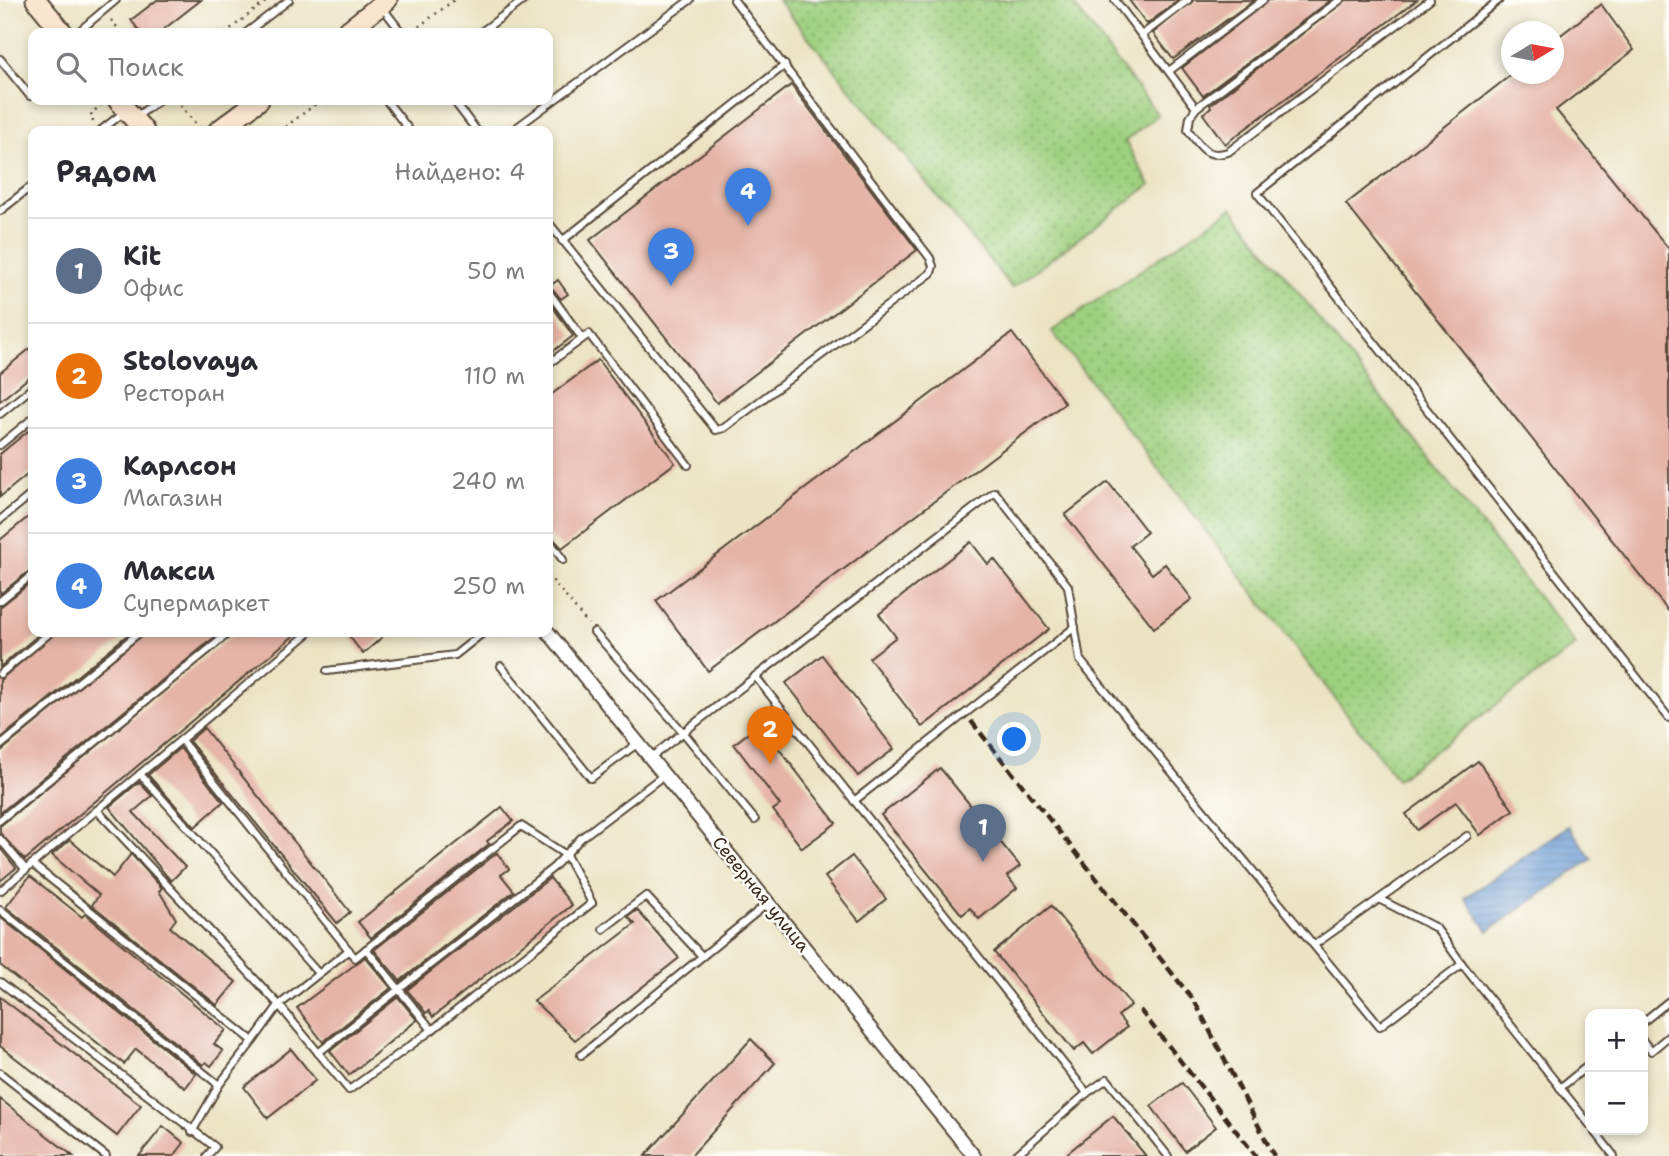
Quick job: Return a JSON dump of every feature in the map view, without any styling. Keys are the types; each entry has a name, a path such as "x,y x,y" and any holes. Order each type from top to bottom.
{"street":[{"path":"36,0 59,28"},
{"path":"352,28 384,3"},
{"path":"225,126 252,105"},
{"name":"Северная улица","path":"552,637 974,1156"}],"lane":[{"path":"83,28 116,0"},
{"path":"253,28 289,0"},
{"path":"488,28 524,0"},
{"path":"553,101 690,0"},
{"path":"553,229 716,430 724,428 931,273 930,258 734,0"},
{"path":"1115,0 1196,107"},
{"path":"1142,35 1188,0"},
{"path":"1169,71 1263,0"},
{"path":"1340,0 1196,107 1190,117 1188,130 1206,153 1218,155 1228,152 1430,0"},
{"path":"1499,0 1257,194 1669,718"},
{"path":"384,3 399,28"},
{"path":"0,59 28,94"},
{"path":"562,241 785,65"},
{"path":"105,126 126,112 145,105"},
{"path":"390,105 406,126"},
{"path":"457,105 473,126"},
{"path":"519,126 547,105"},
{"path":"0,211 28,189"},
{"path":"553,298 582,338"},
{"path":"553,360 589,334 688,465"},
{"path":"0,414 28,391"},
{"path":"0,445 28,422"},
{"path":"650,758 995,492 1068,586 1080,660 1380,1026 1462,964"},
{"path":"0,520 28,497"},
{"path":"553,545 564,559"},
{"path":"0,601 28,578"},
{"path":"854,801 1075,627"},
{"path":"594,632 683,732 755,820"},
{"path":"0,674 45,637"},
{"path":"0,746 134,637"},
{"path":"0,820 224,637"},
{"path":"0,891 304,637"},
{"path":"327,671 455,655 478,637"},
{"path":"501,666 591,778 638,743"},
{"path":"754,676 1087,1093"},
{"path":"97,810 279,1005 349,1090 432,1030 592,902 566,855 521,825 355,958 181,740"},
{"path":"140,774 317,973"},
{"path":"318,1053 566,855 581,838 664,775"},
{"path":"1314,945 1467,836"},
{"path":"0,839 26,870"},
{"path":"32,864 253,1041"},
{"path":"603,929 646,896 701,955"},
{"path":"1379,900 1436,928 1585,1119"},
{"path":"581,1055 768,902"},
{"path":"0,910 219,1085"},
{"path":"366,948 432,1030"},
{"path":"192,1132 219,1085 279,1005 349,950"},
{"path":"0,982 192,1132 215,1147 207,1156"},
{"path":"1648,1018 1669,1001"},
{"path":"1648,1047 1651,1051 1669,1036"},
{"path":"1560,1088 1585,1068"},
{"path":"0,1073 106,1156"},
{"path":"1015,1156 1087,1093 1107,1079 1168,1156"},
{"path":"1598,1135 1614,1156"}],"path":[{"path":"232,28 268,0"},
{"path":"418,28 454,0"},
{"path":"180,105 198,126"},
{"path":"287,126 314,105"},
{"path":"96,126 91,113 126,112"},
{"path":"553,581 594,632"}],"green space":[{"path":"778,0 1070,0 1158,115 1125,141 1150,185 1012,288"},
{"path":"1232,208 1576,645 1397,779 1052,331"}],"water":[{"path":"1569,826 1592,859 1488,931 1465,898"}],"building":[{"path":"157,0 201,0 165,28 137,28 131,20"},
{"path":"1129,0 1179,0 1147,24"},
{"path":"1194,0 1254,0 1173,59 1153,33"},
{"path":"1269,0 1331,0 1203,96 1182,68"},
{"path":"1346,0 1417,0 1225,144 1203,114 1210,105"},
{"path":"1601,4 1634,50 1556,110 1669,249 1669,612 1346,204 1501,83 1564,84 1564,33"},
{"path":"791,85 917,250 717,403 590,240"},
{"path":"558,280 568,294 561,299 553,290 553,284"},
{"path":"553,307 573,336 553,351"},
{"path":"1012,333 1065,403 708,671 656,601"},
{"path":"28,350 28,378 0,401 0,373"},
{"path":"598,360 675,463 562,548 553,538 553,393"},
{"path":"28,431 28,474 0,497 0,454"},
{"path":"1108,482 1147,532 1130,546 1152,574 1165,564 1192,599 1154,628 1065,515"},
{"path":"28,517 28,572 0,594 0,540"},
{"path":"971,542 988,564 994,559 1049,629 922,727 869,658 896,637 879,614"},
{"path":"28,585 28,637 36,637 0,667 0,607"},
{"path":"51,637 125,637 0,739 0,680"},
{"path":"140,637 215,637 0,813 0,752"},
{"path":"230,637 292,637 25,860 0,833 0,826"},
{"path":"350,637 382,637 363,654"},
{"path":"822,655 894,749 858,776 786,683"},
{"path":"760,724 836,823 802,848 773,810 780,805 734,744"},
{"path":"204,728 350,912 337,923 189,741"},
{"path":"180,748 223,802 195,827 148,775"},
{"path":"1478,761 1513,810 1480,835 1456,802 1417,830 1406,814"},
{"path":"940,768 1020,866 1007,876 1017,888 979,919 970,908 962,915 881,815"},
{"path":"139,782 152,796 133,812 185,867 171,881 109,807"},
{"path":"502,807 513,821 487,841 489,844 371,938 358,922"},
{"path":"70,840 113,877 131,854 162,888 159,891 176,919 170,927 236,982 217,1005 92,905 99,895 52,855"},
{"path":"0,848 16,868 0,881"},
{"path":"497,853 509,869 501,875 514,891 400,981 374,950"},
{"path":"852,856 886,899 859,921 825,877"},
{"path":"30,876 82,917 85,914 226,1030 214,1044 223,1051 211,1066 206,1062 203,1065 6,907"},
{"path":"550,878 572,905 433,1017 429,1011 426,1013 407,990"},
{"path":"1051,906 1131,1005 1118,1016 1127,1027 1093,1054 1084,1043 1074,1051 994,952"},
{"path":"637,910 679,958 575,1040 534,1001 635,924 628,917"},
{"path":"0,917 196,1074 185,1088 136,1049 124,1064 0,965"},
{"path":"365,957 391,988 323,1042 297,1008"},
{"path":"0,997 141,1105 117,1136 0,1046"},
{"path":"398,997 417,1020 349,1075 330,1051"},
{"path":"751,1039 775,1063 691,1156 645,1156"},
{"path":"291,1049 316,1080 268,1118 244,1087"},
{"path":"1182,1083 1216,1127 1185,1151 1151,1106"},
{"path":"0,1099 73,1156 0,1156"},
{"path":"1113,1116 1146,1156 1064,1156"},
{"path":"163,1126 184,1143 174,1156 139,1156"}],"railway":[{"path":"971,721 1195,1002 1274,1156"},
{"path":"1140,1010 1256,1156"}],"place":[{"name":"Макси","path":"748,226"},
{"name":"Карлсон","path":"671,286"},
{"name":"Stolovaya","path":"770,764"},
{"name":"Kit","path":"983,862"}]}
